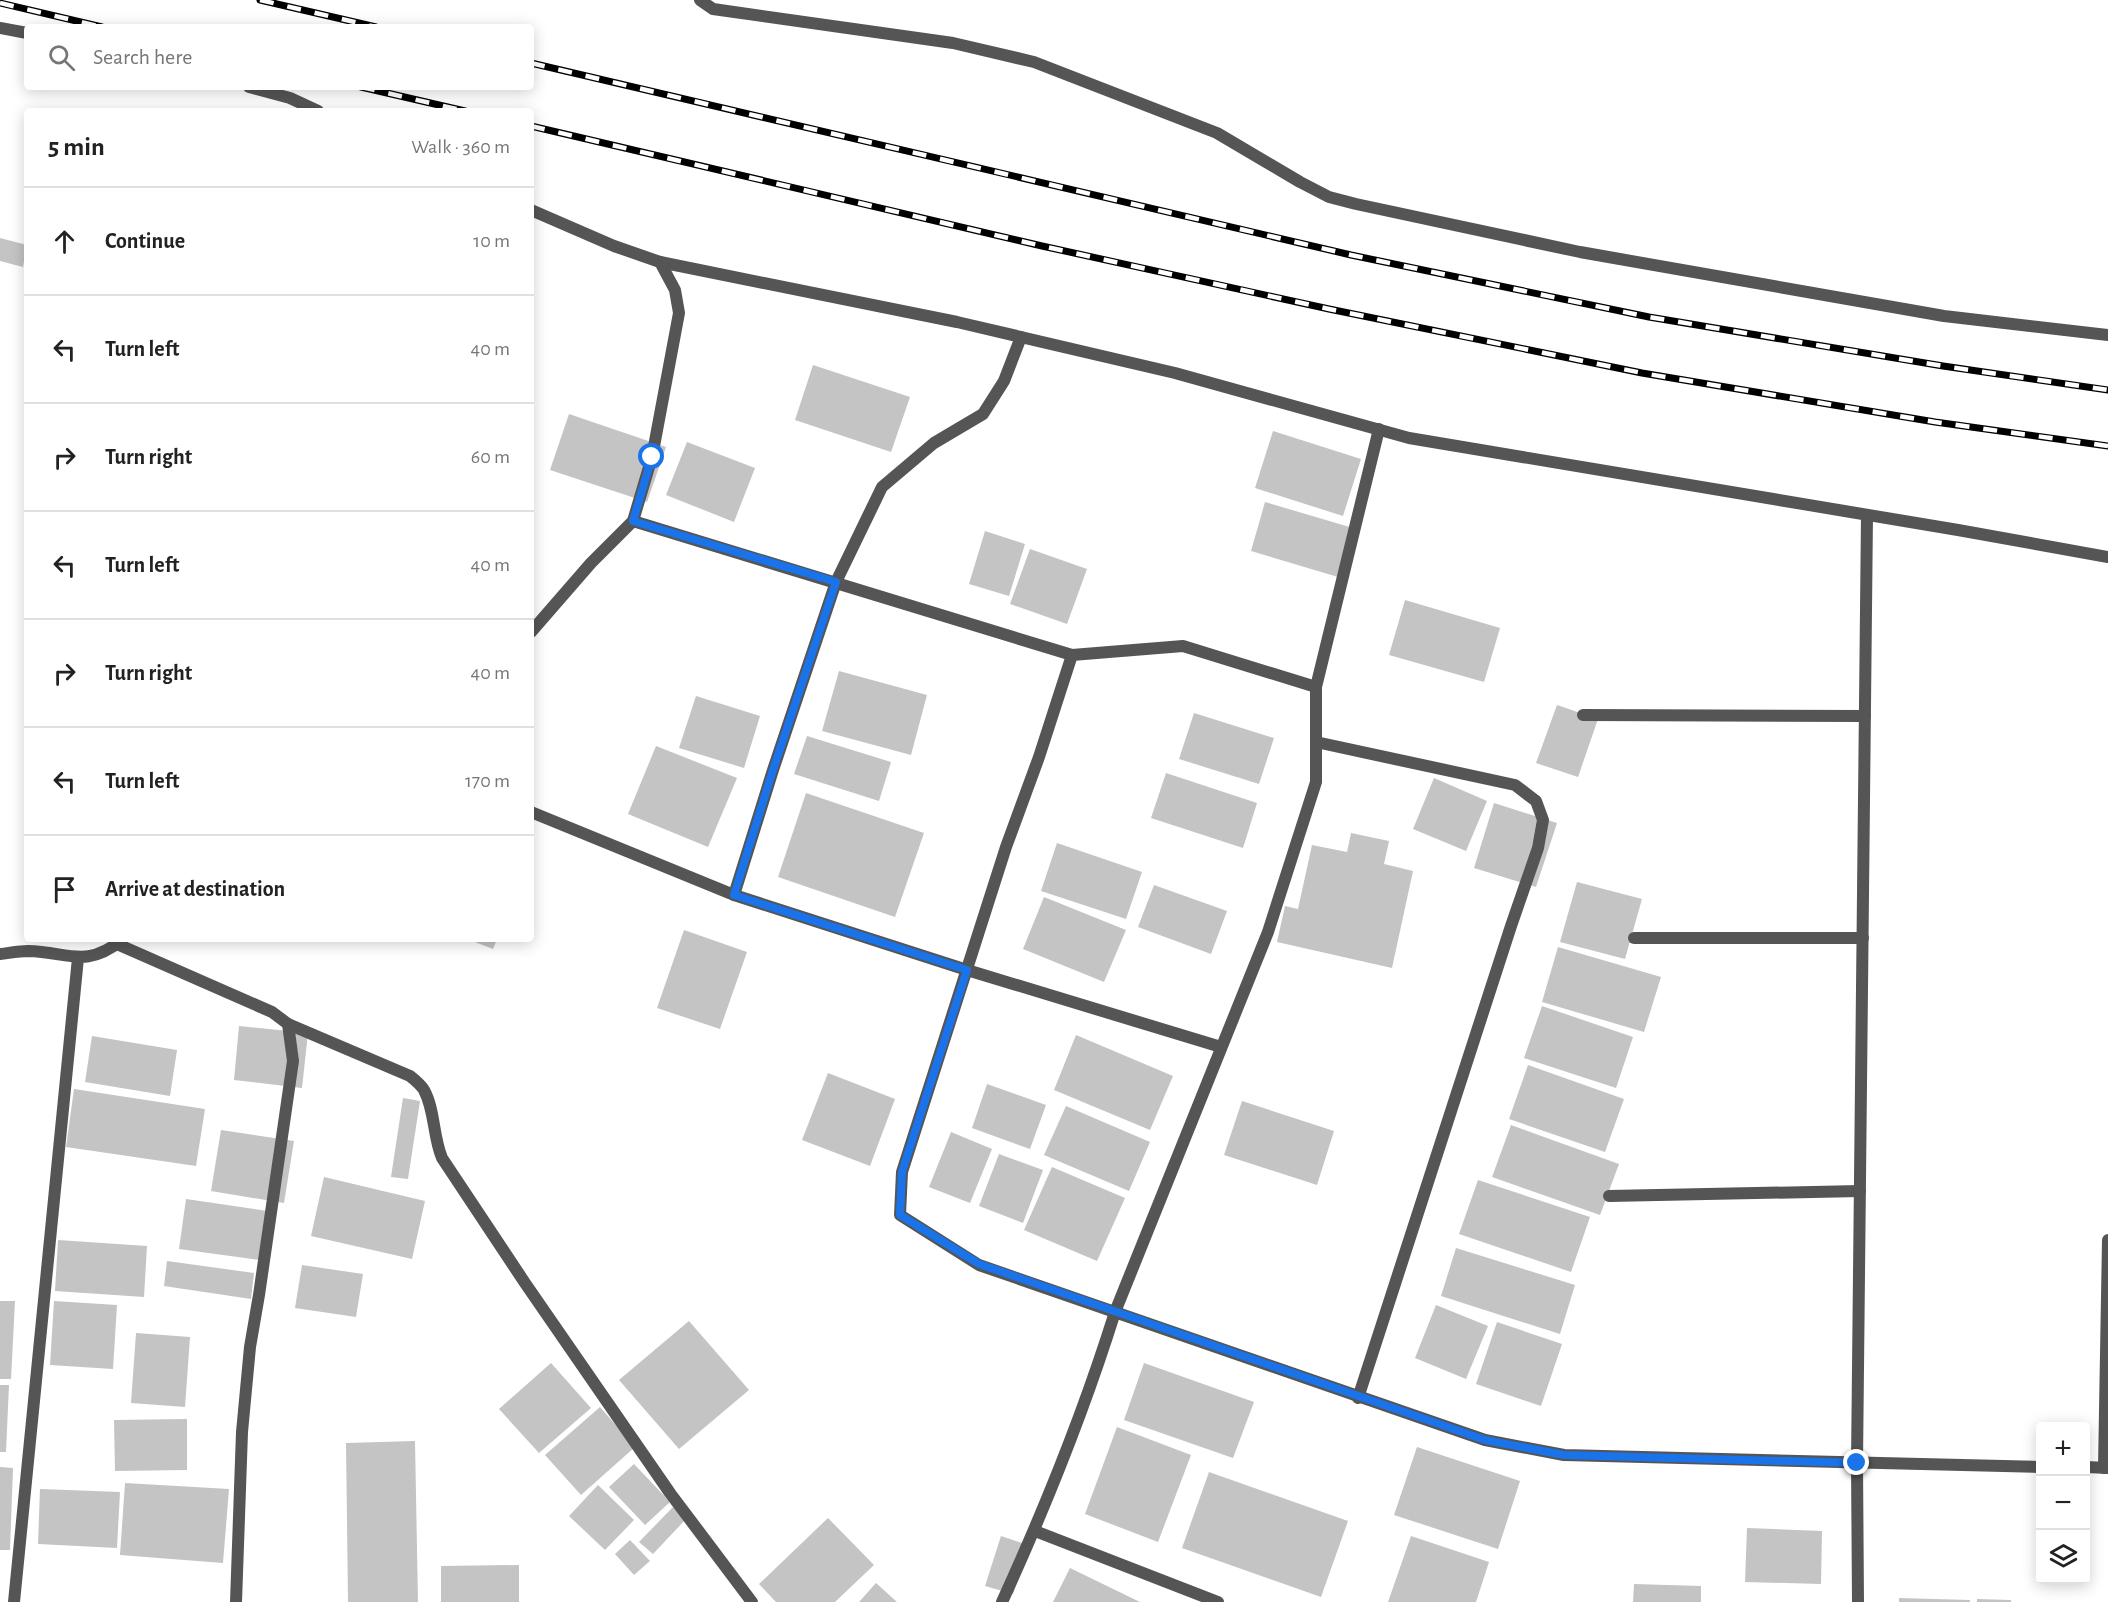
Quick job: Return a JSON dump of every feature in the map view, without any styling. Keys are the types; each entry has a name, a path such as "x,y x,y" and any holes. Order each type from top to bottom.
{"street":[{"path":"700,0 713,9 952,43 1034,62 1217,133 1329,197 1356,204 1580,252 1932,314 2108,335"},
{"path":"0,28 24,32"},
{"path":"260,90 290,98 312,108"},
{"path":"534,211 614,246 660,262 957,322 1175,373 1409,438 2108,557"},
{"path":"534,629 633,521 652,457 679,313 675,290 660,262"},
{"path":"734,895 836,582 882,487 934,443 983,414 1004,381 1021,338"},
{"path":"1002,1602 1035,1531 1102,1355 1115,1312 1268,932 1313,793 1316,782 1316,687 1379,429"},
{"path":"1858,1602 1857,1463 1867,515"},
{"path":"633,521 1072,655 1183,646 1316,687"},
{"path":"1072,655 1039,757 1006,847 902,1172 900,1215 979,1264 1358,1398 1485,1440 1564,1455 2036,1467"},
{"path":"1582,715 1865,716"},
{"path":"1316,742 1515,785 1536,801 1543,820 1538,849 1358,1398"},
{"path":"534,813 734,895 967,970 1221,1047"},
{"path":"1634,938 1863,938"},
{"path":"0,954 28,951 88,958 106,953 121,942 272,1012 288,1024 410,1076 424,1090 442,1158 663,1483 752,1602"},
{"path":"14,1602 78,958"},
{"path":"236,1602 242,1432 250,1347 260,1295 293,1061 288,1024"},
{"path":"1609,1196 1860,1191"},
{"path":"2090,1467 2106,1468 2108,1240"},
{"path":"1035,1531 1218,1602"}],"building":[{"path":"0,238 24,244 23,267 0,261"},
{"path":"813,365 910,397 891,452 795,420"},
{"path":"569,414 666,447 647,502 550,470"},
{"path":"1273,431 1361,459 1343,516 1255,488"},
{"path":"687,442 755,468 734,522 666,495"},
{"path":"1265,502 1353,528 1338,577 1251,551"},
{"path":"985,531 1025,544 1009,596 969,584"},
{"path":"1030,549 1087,569 1067,624 1010,604"},
{"path":"1405,600 1500,628 1484,682 1389,655"},
{"path":"839,671 927,695 911,755 822,731"},
{"path":"696,696 760,716 744,768 679,748"},
{"path":"1557,705 1598,719 1578,777 1536,763"},
{"path":"1194,713 1274,738 1259,784 1179,759"},
{"path":"807,736 891,762 879,801 794,774"},
{"path":"656,746 737,778 708,847 628,814"},
{"path":"1166,773 1257,803 1243,848 1151,818"},
{"path":"1434,778 1487,801 1466,851 1413,829"},
{"path":"806,793 924,833 895,917 778,877"},
{"path":"1494,803 1557,823 1536,887 1474,868"},
{"path":"1351,833 1389,841 1384,864 1413,871 1392,968 1277,942 1285,906 1298,909 1312,845 1347,852"},
{"path":"1057,843 1142,872 1126,919 1041,891"},
{"path":"1577,882 1642,899 1625,959 1560,942"},
{"path":"1154,885 1227,911 1211,954 1138,927"},
{"path":"1044,897 1126,930 1104,982 1023,949"},
{"path":"684,930 747,952 720,1029 657,1008"},
{"path":"475,942 496,942 493,949"},
{"path":"1558,947 1661,977 1644,1032 1542,1002"},
{"path":"1542,1006 1633,1037 1616,1088 1524,1058"},
{"path":"239,1026 308,1033 302,1088 234,1080"},
{"path":"1076,1035 1173,1076 1150,1130 1054,1090"},
{"path":"92,1036 177,1050 170,1096 85,1082"},
{"path":"1528,1065 1624,1099 1605,1152 1509,1119"},
{"path":"828,1073 895,1099 870,1166 802,1140"},
{"path":"987,1084 1046,1105 1030,1149 972,1128"},
{"path":"74,1089 205,1109 196,1166 66,1147"},
{"path":"403,1098 420,1101 408,1179 391,1177"},
{"path":"1242,1101 1334,1131 1317,1185 1224,1155"},
{"path":"1066,1106 1150,1142 1129,1191 1044,1155"},
{"path":"1511,1125 1619,1164 1600,1215 1492,1177"},
{"path":"221,1130 294,1141 284,1203 211,1191"},
{"path":"951,1132 992,1149 970,1203 929,1187"},
{"path":"999,1154 1043,1170 1023,1223 979,1206"},
{"path":"1052,1167 1125,1198 1097,1261 1024,1230"},
{"path":"324,1177 425,1201 412,1259 311,1236"},
{"path":"1478,1180 1590,1217 1571,1272 1459,1234"},
{"path":"186,1199 274,1212 267,1261 179,1249"},
{"path":"58,1240 147,1246 144,1297 55,1291"},
{"path":"1456,1248 1575,1285 1560,1334 1441,1296"},
{"path":"167,1261 254,1273 251,1299 164,1286"},
{"path":"302,1265 363,1274 356,1317 295,1308"},
{"path":"0,1301 15,1301 11,1379 0,1379"},
{"path":"54,1301 117,1305 113,1369 50,1365"},
{"path":"1436,1305 1488,1326 1466,1379 1415,1358"},
{"path":"689,1321 749,1390 679,1449 619,1380"},
{"path":"1497,1322 1562,1344 1541,1406 1476,1384"},
{"path":"136,1333 190,1337 185,1407 131,1403"},
{"path":"551,1363 591,1408 539,1453 499,1409"},
{"path":"1144,1363 1254,1402 1233,1458 1124,1420"},
{"path":"0,1385 9,1385 6,1452 0,1452"},
{"path":"600,1407 635,1447 581,1495 545,1455"},
{"path":"187,1419 187,1470 115,1471 114,1420"},
{"path":"1117,1427 1191,1455 1158,1542 1085,1514"},
{"path":"415,1441 418,1602 348,1602 346,1443"},
{"path":"1417,1447 1520,1481 1498,1549 1394,1515"},
{"path":"634,1464 670,1502 645,1525 609,1487"},
{"path":"0,1467 13,1468 10,1550 0,1550"},
{"path":"1209,1472 1348,1521 1321,1597 1182,1548"},
{"path":"125,1483 229,1489 223,1563 120,1555"},
{"path":"598,1485 634,1520 605,1550 569,1516"},
{"path":"40,1489 120,1492 117,1548 38,1544"},
{"path":"673,1507 686,1519 653,1554 639,1542"},
{"path":"828,1518 874,1565 835,1602 776,1602 759,1584"},
{"path":"1747,1528 1822,1531 1821,1584 1745,1582"},
{"path":"1001,1536 1028,1545 1013,1594 985,1586"},
{"path":"1411,1536 1489,1562 1476,1602 1388,1602"},
{"path":"630,1540 650,1561 634,1575 615,1554"},
{"path":"519,1565 519,1602 441,1602 441,1566"},
{"path":"1070,1568 1140,1602 1053,1602"},
{"path":"876,1583 897,1602 859,1602"},
{"path":"1634,1584 1701,1586 1701,1602 1633,1602"},
{"path":"1899,1598 1970,1600 1970,1602 1899,1602"},
{"path":"1977,1599 2011,1600 2011,1602 1977,1602"}],"railway":[{"path":"260,0 363,24"},
{"path":"0,3 89,24"},
{"path":"534,64 1351,255 1649,317 1943,366 2108,390"},
{"path":"374,90 452,108"},
{"path":"534,127 1042,246 1329,309 1642,373 1935,422 2108,446"}],"route":[{"path":"652,457 633,521 836,582 734,895 967,970 902,1172 900,1215 979,1264 1358,1398 1485,1440 1564,1455 1857,1463"}]}
